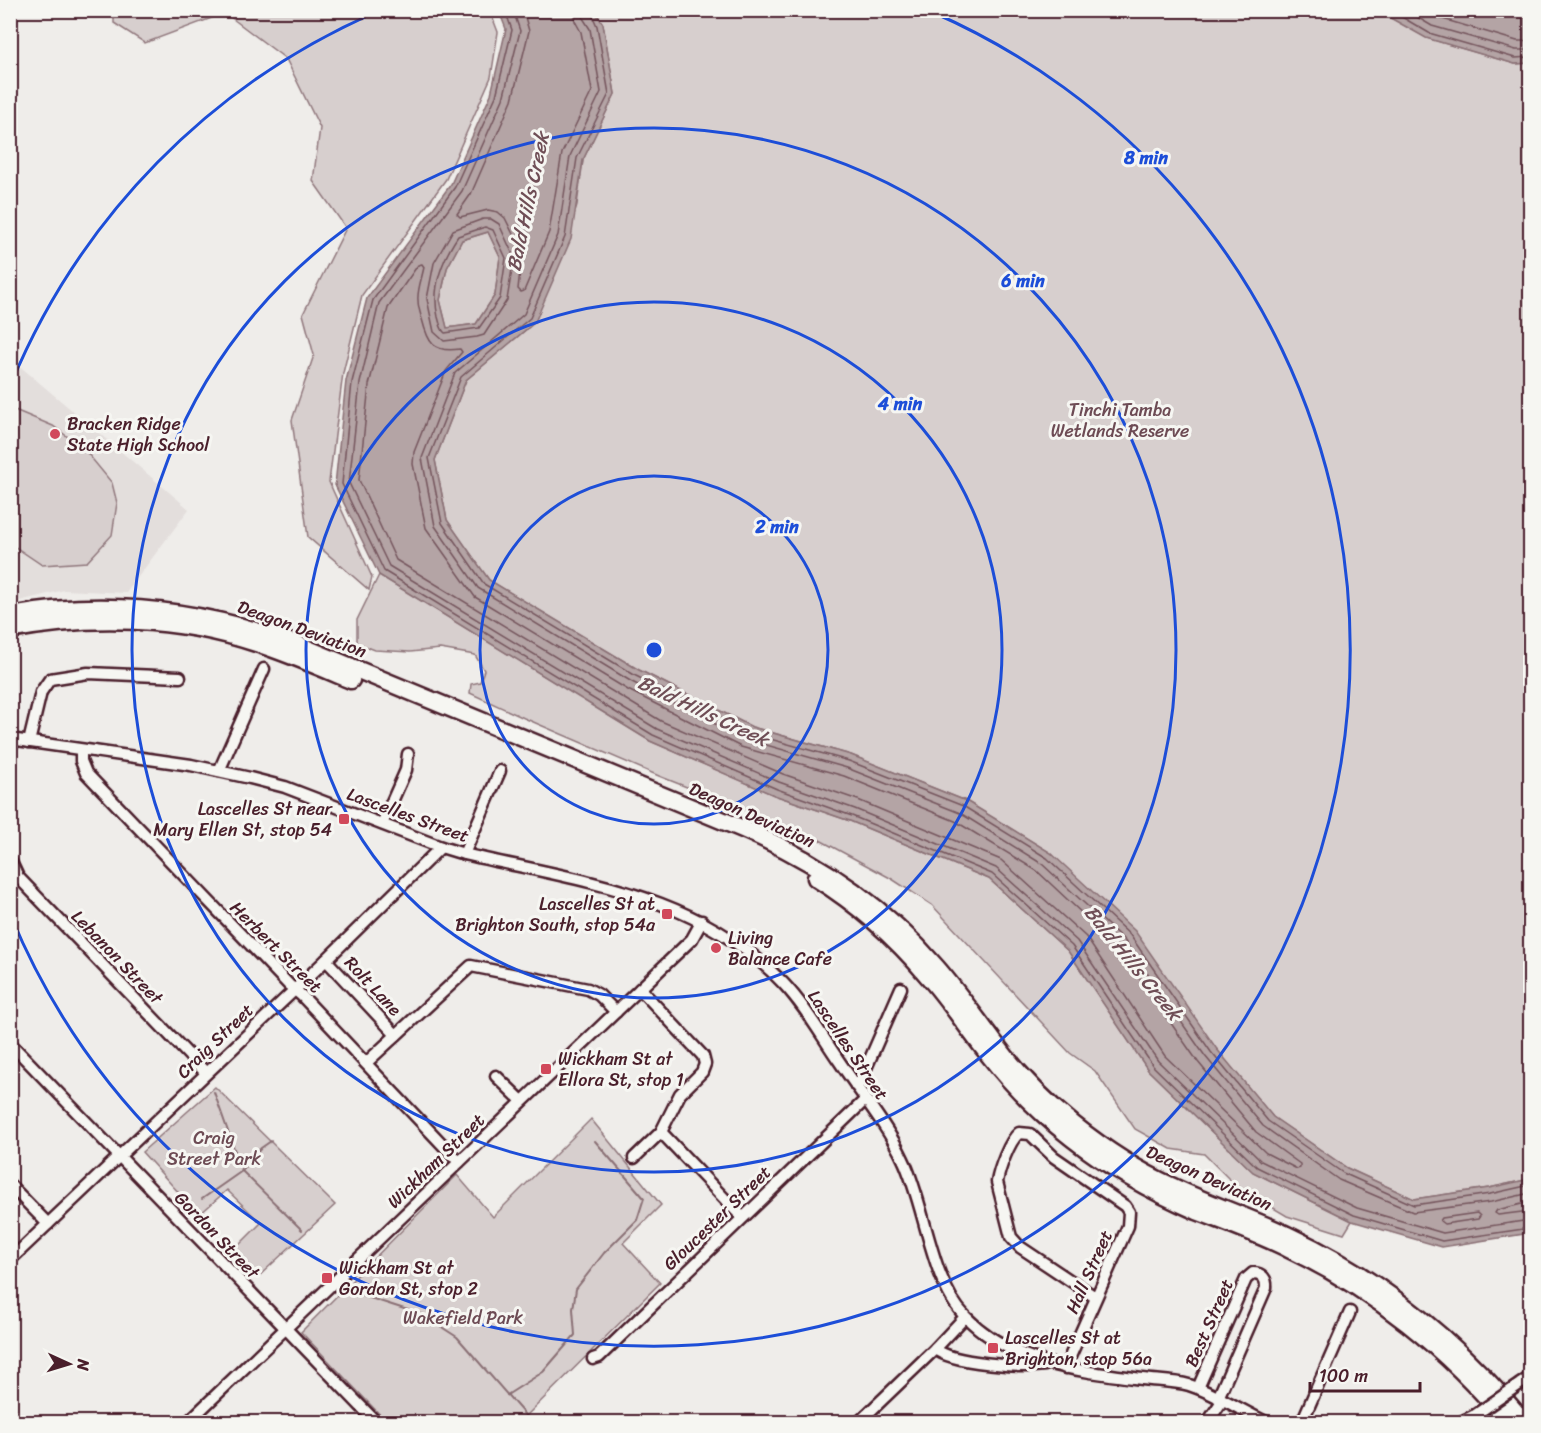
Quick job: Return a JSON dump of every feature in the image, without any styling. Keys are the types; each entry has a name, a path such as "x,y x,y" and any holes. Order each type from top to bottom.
{"highway":[{"name":"Deagon Deviation","path":"10,616 57,609 129,607 198,615 250,628 298,645 743,829 802,857 863,897 910,938 948,981 1010,1062 1049,1103 1073,1124 1118,1157 1152,1177 1285,1234 1352,1270 1400,1303 1444,1339 1490,1383 1524,1422"},
{"name":"Deagon Deviation","path":"10,630 63,622 137,621 198,628 256,642 776,855 840,894 898,943 928,975 1017,1088 1072,1139 1140,1183 1291,1250 1368,1295 1393,1312 1440,1351 1508,1422"}],"street":[{"path":"219,771 264,669"},
{"path":"29,742 41,692 50,679 88,673 180,677"},
{"name":"Lascelles Street","path":"10,739 219,771 285,787 441,847 625,892 661,903 702,921 742,947 783,983 896,1146 906,1166 947,1290 965,1317 1020,1354 1065,1368 1198,1388 1266,1422"},
{"name":"Herbert Street","path":"81,750 81,761 86,773 459,1162"},
{"path":"382,824 405,770 408,754"},
{"path":"464,854 500,771"},
{"name":"Craig Street","path":"10,1260 326,960 441,847"},
{"name":"Lebanon Street","path":"10,860 18,877 206,1073"},
{"name":"Wickham Street","path":"188,1422 692,939 702,921"},
{"name":"Rolt Lane","path":"326,960 396,1035"},
{"path":"366,1063 471,966 588,989 599,995 616,1012"},
{"path":"856,1086 860,1082 901,988"},
{"path":"634,1158 661,1132 680,1094 709,1064 640,989"},
{"name":"Gordon Street","path":"10,1043 376,1422"},
{"path":"496,1076 522,1101"},
{"name":"Gloucester Street","path":"593,1359 598,1357 865,1100"},
{"path":"661,1132 742,1216"},
{"name":"Hall Street","path":"1065,1368 1128,1226 1129,1212 1118,1200 1054,1157 1030,1134 1023,1132 1013,1139 998,1173 997,1182 1011,1237 1020,1247 1095,1297"},
{"path":"10,1185 48,1224"},
{"name":"Best Street","path":"1198,1388 1246,1279 1253,1273 1262,1275 1266,1288 1220,1400"},
{"path":"1302,1422 1350,1312"},
{"path":"859,1422 965,1317"},
{"path":"935,1349 949,1357 1028,1367 1051,1364"},
{"path":"1461,1422 1530,1377"},
{"path":"1208,1422 1220,1400"},
{"path":"10,1415 16,1422"}],"shaded area":[{"name":"Bracken Ridge State High School","path":"10,358 189,509 126,593 64,590 11,603"}],"green space":[{"path":"114,11 490,11 498,32 491,77 446,179 362,295 343,373 329,482 372,577 369,590 308,537 292,420 314,355 303,314 346,228 313,181 320,128 286,59 225,13 145,43 114,23"},
{"name":"Tinchi Tamba Wetlands Reserve","path":"595,11 1378,11 1427,38 1515,64 1530,63 1530,1179 1489,1188 1414,1199 1347,1168 1273,1117 1051,853 966,801 851,755 752,727 639,670 489,580 447,520 435,460 466,380 535,322 577,205 583,160 615,94 603,24"},
{"path":"488,232 500,257 495,295 476,324 447,328 440,300 447,268 462,240"},
{"path":"10,408 53,426 84,449 112,483 117,503 112,535 87,562 42,565 11,544"},
{"path":"379,575 650,741 774,795 850,821 989,879 1068,951 1148,1070 1253,1172 1352,1221 1344,1234 1287,1216 1236,1186 1204,1154 1171,1149 1135,1129 1095,1071 1070,1053 932,905 892,879 818,839 659,776 470,693 471,684 480,682 484,670 475,655 440,649 410,652 375,650 357,643 357,620"},
{"name":"Craig Street Park","path":"215,1087 335,1205 258,1277 235,1249 261,1223 227,1190 199,1215 142,1152"},
{"name":"Wakefield Park","path":"591,1119 661,1205 623,1243 660,1283 520,1422 387,1422 301,1332 457,1175 493,1217"}],"water":[{"name":"Bald Hills Creek","path":"499,11 595,11 603,24 615,94 583,160 571,239 535,322 466,380 435,460 447,520 489,580 639,670 752,727 851,755 966,801 1051,853 1135,931 1216,1048 1273,1117 1347,1168 1414,1199 1489,1188 1530,1179 1530,1233 1442,1247 1352,1221 1253,1172 1148,1070 1068,951 989,879 850,821 774,795 650,741 379,575 335,485 346,381 367,298 451,184 491,94 506,29","holes":["488,232 500,257 495,295 476,324 447,328 440,300 447,268 462,240"]},
{"path":"1378,11 1530,11 1530,63 1515,64 1426,38"}],"waterway":[{"path":"214,1092 242,1171 302,1230"},
{"path":"202,1199 242,1171 261,1148 271,1141"},
{"path":"507,1395 543,1372 575,1335 573,1309 576,1289 604,1253 637,1220 644,1198 595,1141"},
{"path":"347,1284 364,1296 423,1315 457,1337 531,1422"}],"place":[{"name":"Bracken Ridge State High School","path":"55,434"},
{"name":"Lascelles St near Mary Ellen St, stop 54","path":"344,819"},
{"name":"Lascelles St at Brighton South, stop 54a","path":"667,914"},
{"name":"Living Balance Cafe","path":"716,948"},
{"name":"Wickham St at Ellora St, stop 1","path":"546,1069"},
{"name":"Wickham St at Gordon St, stop 2","path":"327,1278"},
{"name":"Lascelles St at Brighton, stop 56a","path":"993,1348"}]}
